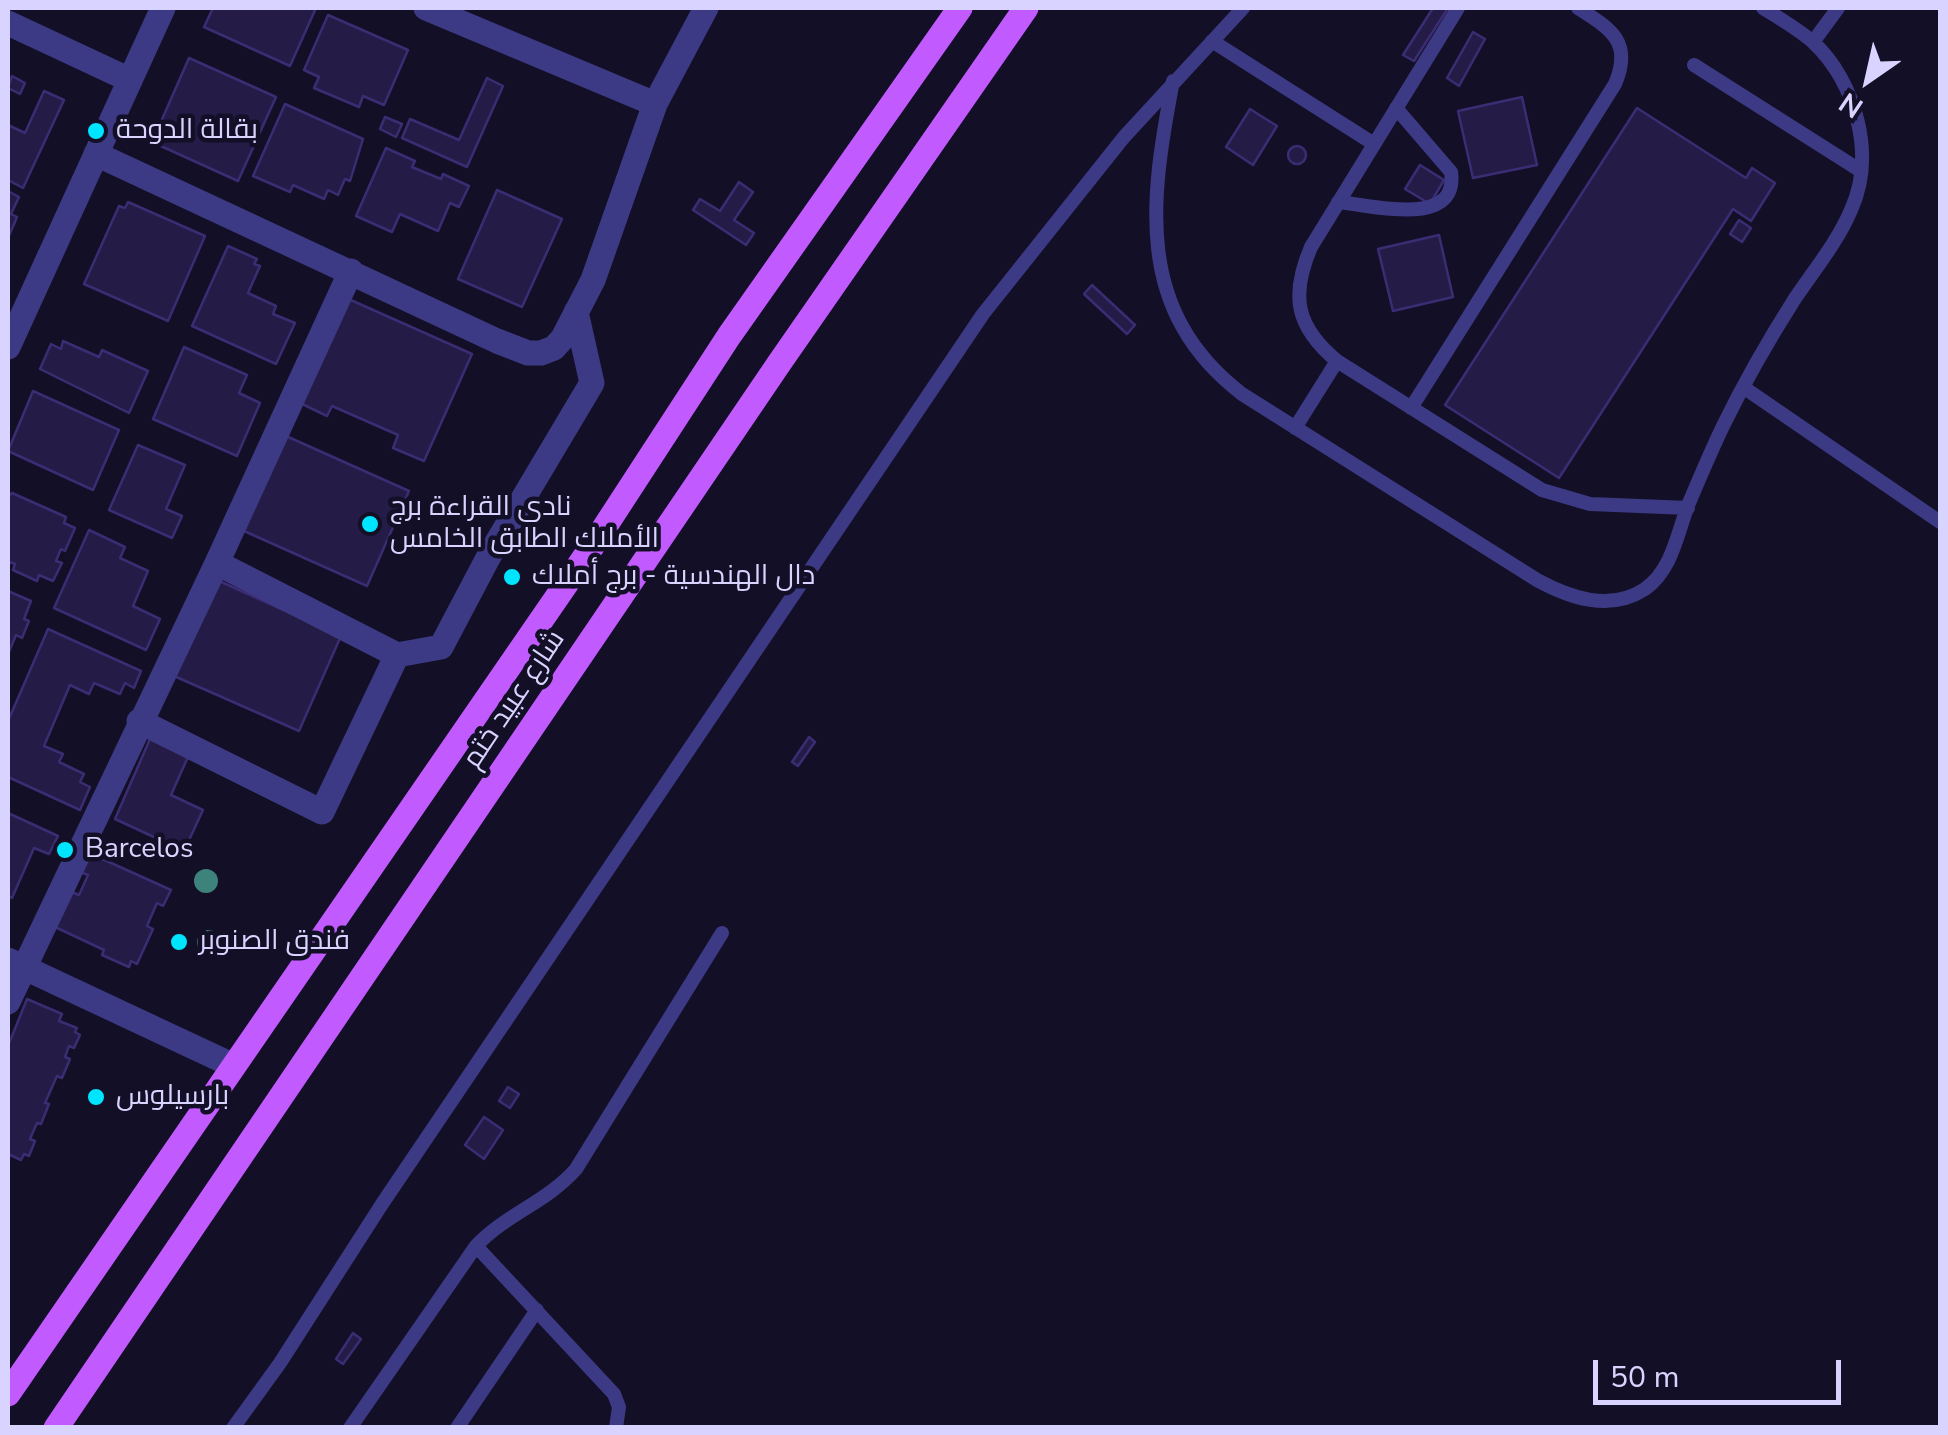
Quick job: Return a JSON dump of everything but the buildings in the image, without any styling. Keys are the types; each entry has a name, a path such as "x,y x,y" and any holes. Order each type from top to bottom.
{"main road":[{"name":"شارع عبيد ختم","path":"8,1394 17,1362 232,1065 592,545 729,336 960,8"},
{"name":"شارع عبيد ختم","path":"56,1428 780,362 1026,8"}],"street":[{"path":"10,333 164,8"},
{"path":"426,8 656,104"},
{"path":"96,154 528,353 542,354 564,338 593,280 656,104 706,8"},
{"path":"8,23 130,80"},
{"path":"8,1002 14,964 217,563 350,271"},
{"path":"217,563 397,655 441,647 489,556 592,383 576,312"},
{"path":"139,722 322,812 397,655"},
{"path":"14,964 232,1065"}],"lane":[{"path":"233,1428 940,376 1028,254 1174,81 1243,8"},
{"path":"1458,8 1310,247 1300,271 1298,297 1310,333 1337,361 1520,477 1566,499 1590,504 1688,508"},
{"path":"1410,408 1622,68 1622,50 1614,34 1578,8"},
{"path":"1174,81 1156,194 1164,280 1174,314 1191,345 1214,373 1537,580 1577,598 1598,602 1620,600 1644,590 1662,573 1743,387 1854,206 1861,171 1861,136 1852,101 1836,70 1813,42 1762,8"},
{"path":"1813,42 1838,8"},
{"path":"1212,41 1374,144"},
{"path":"1694,65 1861,171"},
{"path":"1338,202 1423,210 1443,202 1450,194 1452,183 1445,163 1396,108"},
{"path":"1295,428 1337,361"},
{"path":"1743,387 1940,522"},
{"path":"350,1428 476,1246 502,1221 547,1197 576,1169 722,933"},
{"path":"476,1246 614,1394 619,1407 616,1428"},
{"path":"456,1428 538,1310"}],"place":[{"name":"بقالة الدوحة","path":"96,131"},
{"name":"نادي القراءة برج الأملاك الطابق الخامس","path":"370,524"},
{"name":"دال الهندسية - برج أملاك","path":"512,577"},
{"name":"Barcelos","path":"65,850"},
{"name":"فندق الصنوبر","path":"179,942"},
{"name":"بارسيلوس","path":"96,1097"}]}
